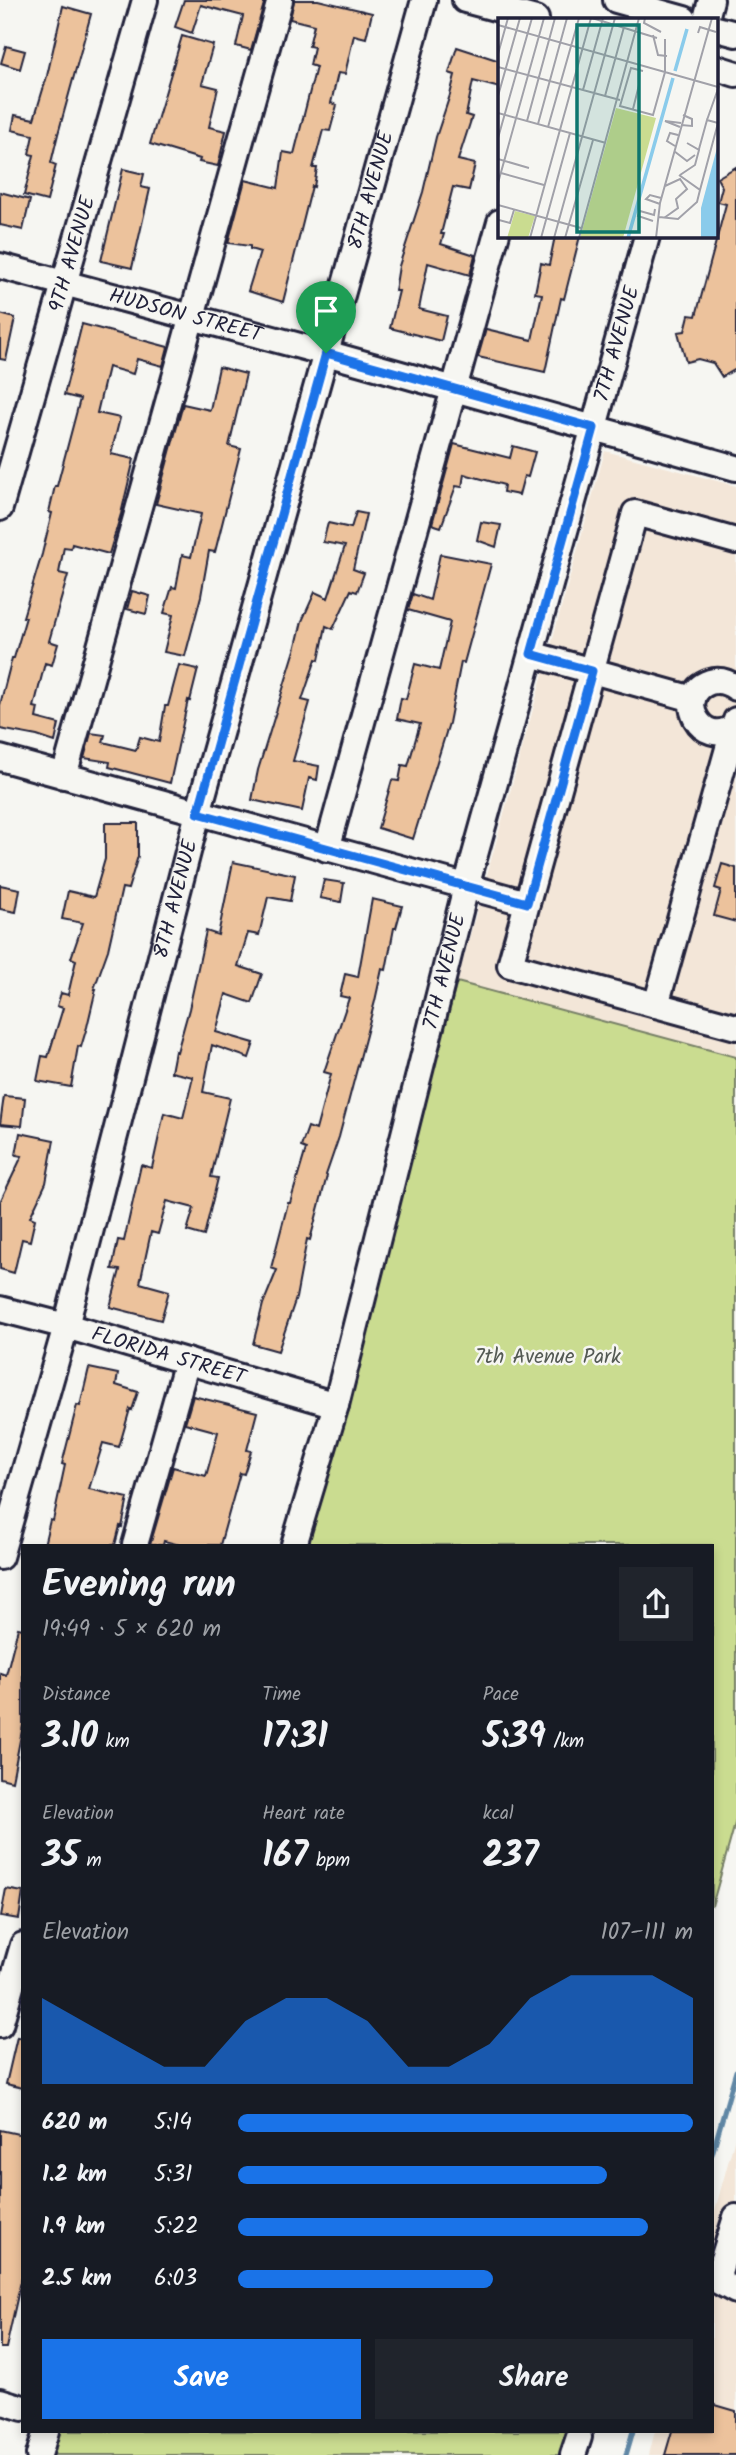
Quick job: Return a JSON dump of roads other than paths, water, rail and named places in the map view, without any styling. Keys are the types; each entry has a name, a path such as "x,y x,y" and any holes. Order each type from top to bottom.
{"street":[{"name":"9TH AVENUE","path":"0,508 145,0"},
{"path":"64,776 280,0"},
{"name":"8TH AVENUE","path":"0,1557 66,1326 198,813 424,0"},
{"path":"465,0 532,18"},
{"path":"616,0 680,18"},
{"path":"706,18 711,0"},
{"path":"718,29 736,34"},
{"path":"718,68 736,74"},
{"path":"327,849 498,229"},
{"name":"7TH AVENUE","path":"294,1544 336,1405 466,887 645,238"},
{"name":"HUDSON STREET","path":"0,266 326,353 736,468"},
{"path":"736,541 635,513 510,965 736,1027"},
{"path":"531,654 693,699"},
{"path":"735,723 721,732 711,731 702,727 692,710 697,690 705,684 725,681 736,688"},
{"path":"656,1005 735,723"},
{"path":"0,758 527,903"},
{"name":"FLORIDA STREET","path":"0,1309 336,1405"},
{"path":"135,1544 187,1361"},
{"path":"0,2025 21,1952"},
{"path":"736,2217 719,2272 721,2283 736,2291"},
{"path":"0,2401 21,2407"},
{"path":"39,2455 45,2433"}],"waterway":[{"path":"714,2147 736,2071"},
{"path":"626,2455 632,2433"}],"park label":[{"name":"7th Avenue Park","path":"548,1357"}]}
